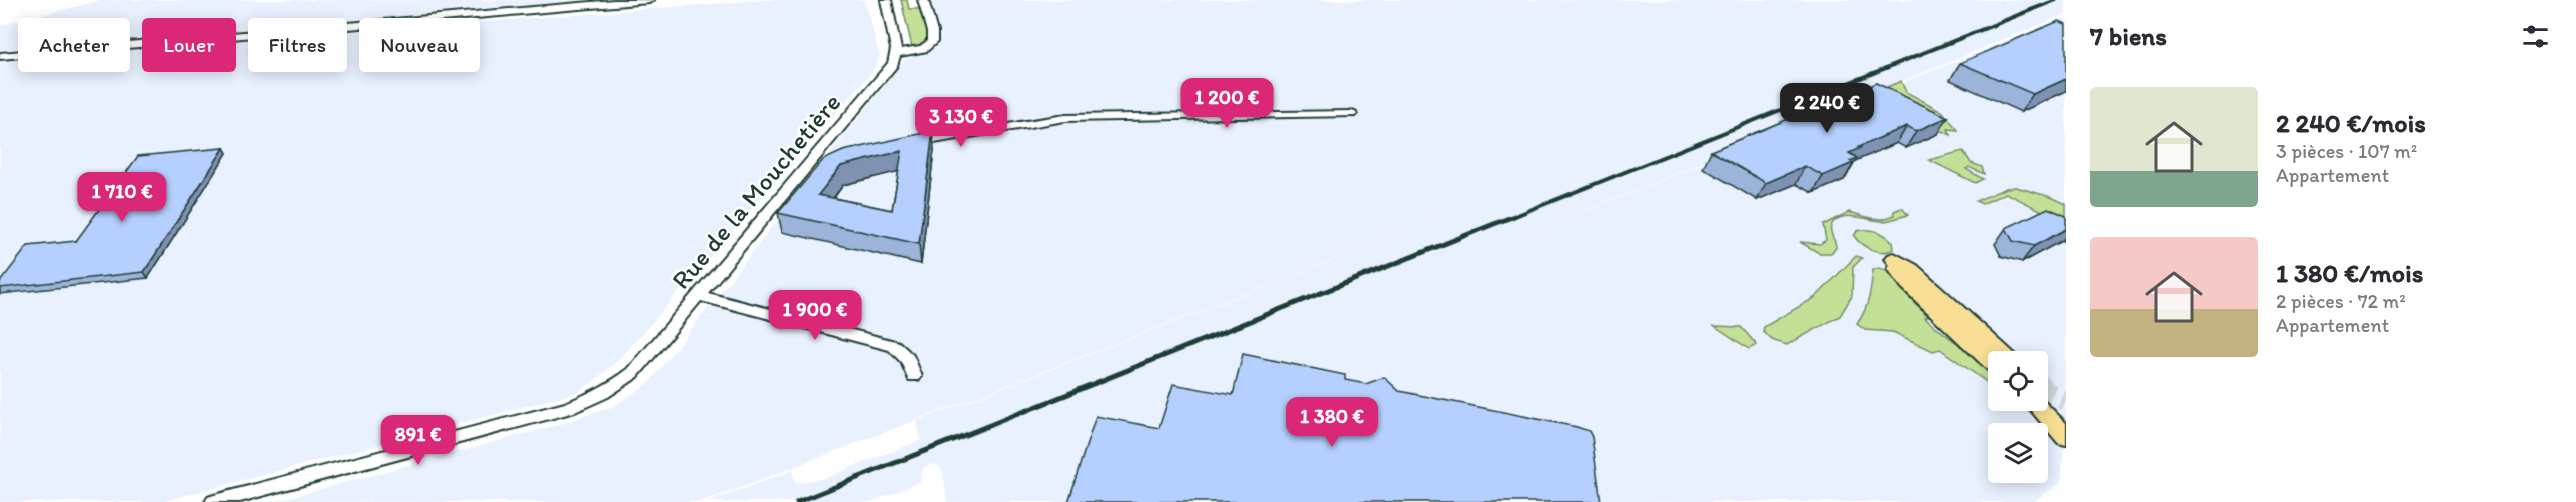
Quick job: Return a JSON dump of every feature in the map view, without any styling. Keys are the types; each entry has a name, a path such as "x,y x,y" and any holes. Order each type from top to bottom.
{"main road":[{"path":"1895,265 1989,351"},
{"path":"1895,265 1911,269 2002,351"},
{"path":"1895,265 1910,285 1988,359"},
{"path":"2048,404 2066,420"},
{"path":"2042,411 2066,437"}],"street":[{"path":"0,56 648,0"},
{"path":"886,0 897,53 923,49 932,42 933,33 925,16 923,0"},
{"name":"Rue de la Mouchetière","path":"214,502 569,408 607,392 633,373 827,151 890,69 897,53"},
{"path":"901,145 990,128 1065,118 1351,114"},
{"path":"700,296 894,345 908,359 914,376"}],"shaded area":[{"path":"103,0 582,0 347,20 347,18 248,18 248,29 236,30 236,18 142,18 142,38 130,39 130,18 29,18"},
{"path":"762,0 864,0 880,56 872,72 619,360 576,393 160,502 0,502 0,60 18,59 18,72 130,72 130,50 142,49 142,72 236,72 236,41 248,40 248,72 347,72 347,33 359,32 359,72 480,72 480,22"},
{"path":"930,0 2066,0 2066,14 1771,135 1762,130 1768,136 1461,261 2066,17 2066,445 2064,446 2061,482 2033,502 947,502 943,471 936,464 924,467 920,482 871,502 710,502 793,470 794,483 825,478 921,440 917,421 1583,164 703,502 273,502 557,425 614,406 648,384 905,59 938,47 940,34 931,15"},
{"path":"18,21 18,48 0,50 0,25"}],"green space":[{"path":"901,0 907,0 909,9 920,9 929,40 925,44 912,47"},
{"path":"1901,81 1906,92 1942,111 1958,130 1948,129 1951,135 1868,95"},
{"path":"1963,151 1971,163 1982,167 1984,174 1969,167 1966,169 1983,179 1975,183 1929,160"},
{"path":"2016,187 2066,204 2066,223 2006,193 1982,204 1976,201 2006,188"},
{"path":"1902,208 1908,215 1888,221 1848,216 1835,220 1830,229 1836,248 1831,253 1819,253 1800,242 1820,244 1826,240 1823,225 1849,212 1883,219 1895,215 1894,211"},
{"path":"1857,231 1883,234 1893,242 1894,249 1883,252 1872,250 1854,236"},
{"path":"1856,256 1862,258 1853,267 1852,296 1840,316 1787,345 1772,340 1763,331 1764,327 1816,297"},
{"path":"1879,268 1891,272 1908,296 1928,316 1925,317 1988,366 1988,383 1940,349 1933,351 1893,332 1865,330 1857,324 1869,298 1873,270"},
{"path":"1715,326 1741,327 1757,345 1749,349"}],"building":[{"path":"2059,21 2066,24 2066,79 2033,94 1960,63"},
{"path":"1876,83 1948,117 1916,131 1907,126 1858,147 1860,148 1849,153 1857,158 1850,161 1853,163 1823,176 1805,166 1766,183 1711,151"},
{"path":"933,131 919,244 778,213 823,160 843,151","holes":["902,151 892,210 818,195 841,166"]},
{"path":"224,148 144,272 0,288 0,282 28,246 76,241 138,156"},
{"path":"2048,208 2066,216 2066,229 2034,246 2013,241 2006,228"},
{"path":"1243,354 1345,375 1345,380 1366,384 1384,377 1399,391 1589,431 1592,437 1601,502 1068,502 1096,416 1159,428 1173,384 1233,395"}],"tunnel":[{"path":"2048,392 2066,401"}],"railway":[{"path":"1510,218 2056,0"},
{"path":"797,502 1514,216"}]}
